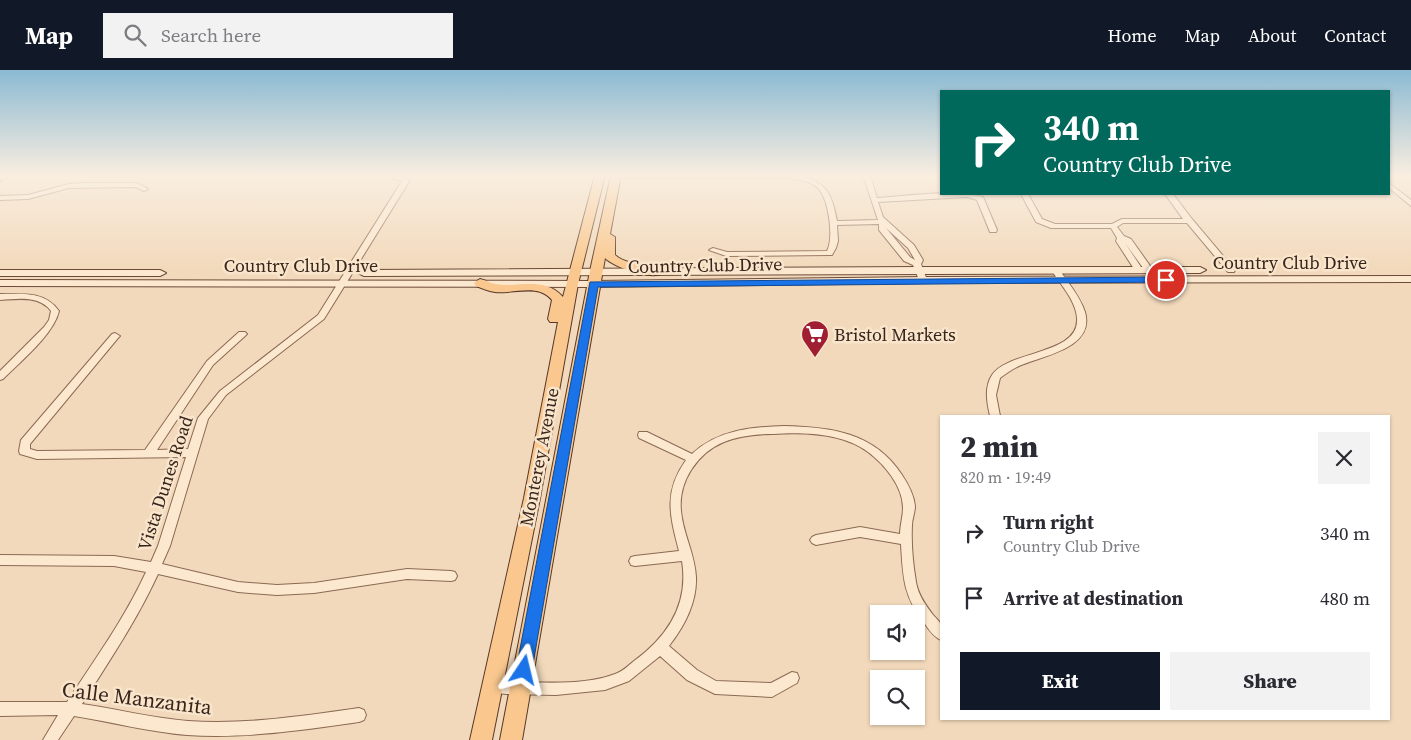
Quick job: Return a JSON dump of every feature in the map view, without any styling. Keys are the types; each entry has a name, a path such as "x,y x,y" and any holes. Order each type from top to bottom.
{"main road":[{"name":"Monterey Avenue","path":"481,740 532,498 573,278 592,206"},
{"name":"Monterey Avenue","path":"511,740 595,278 610,206"},
{"path":"607,221 609,256 613,261 625,266 660,271"},
{"name":"Country Club Drive","path":"1060,276 1144,270 1411,270"},
{"name":"Country Club Drive","path":"595,278 660,271 920,271 1060,276 1411,279"},
{"name":"Country Club Drive","path":"0,273 345,278 595,278 920,271"},
{"name":"Country Club Drive","path":"0,283 345,278 480,283 573,278"},
{"path":"480,283 493,288 542,288 554,293 559,300 555,324 563,332"}],"street":[{"name":"Vista Dunes Road","path":"50,740 122,630 155,568 164,546 203,418 223,393 321,317 390,206"},
{"path":"713,250 726,254 824,254 833,250 834,246 829,206"},
{"path":"877,206 882,219 882,228 907,259 920,271"},
{"path":"983,206 993,230"},
{"path":"1032,206 1039,220 1054,226 1113,226 1122,221 1189,222"},
{"path":"1178,206 1231,270"},
{"path":"832,220 882,219"},
{"path":"1113,226 1121,238 1120,241 1144,270"},
{"path":"995,415 992,395 996,376 1012,364 1055,350 1079,333 1083,320 1077,304 1060,276"},
{"path":"0,298 39,299 52,304 55,310 53,320 47,329 0,377"},
{"path":"148,454 210,363 242,334"},
{"path":"115,336 25,443 24,451 37,455 191,454"},
{"path":"493,687 521,689 589,686 618,680 656,653 675,629 685,605 690,578 687,555 677,526 675,495 685,470 698,454 721,439 748,431 824,432 864,445 882,457 903,487 909,506 906,523 911,588 924,615 940,633"},
{"path":"643,435 693,459"},
{"path":"816,540 860,532 907,540"},
{"path":"635,561 687,555"},
{"path":"0,560 114,561 155,568 238,587 276,590 314,588 407,574 452,576"},
{"path":"660,647 692,675 715,687 772,690 792,678"},
{"name":"Calle Manzanita","path":"0,709 71,709 146,724 233,729 285,725 358,715"}],"place":[{"name":"Bristol Markets","path":"815,358"}],"route":[{"path":"524,670 594,284 904,280 1166,280"}]}
